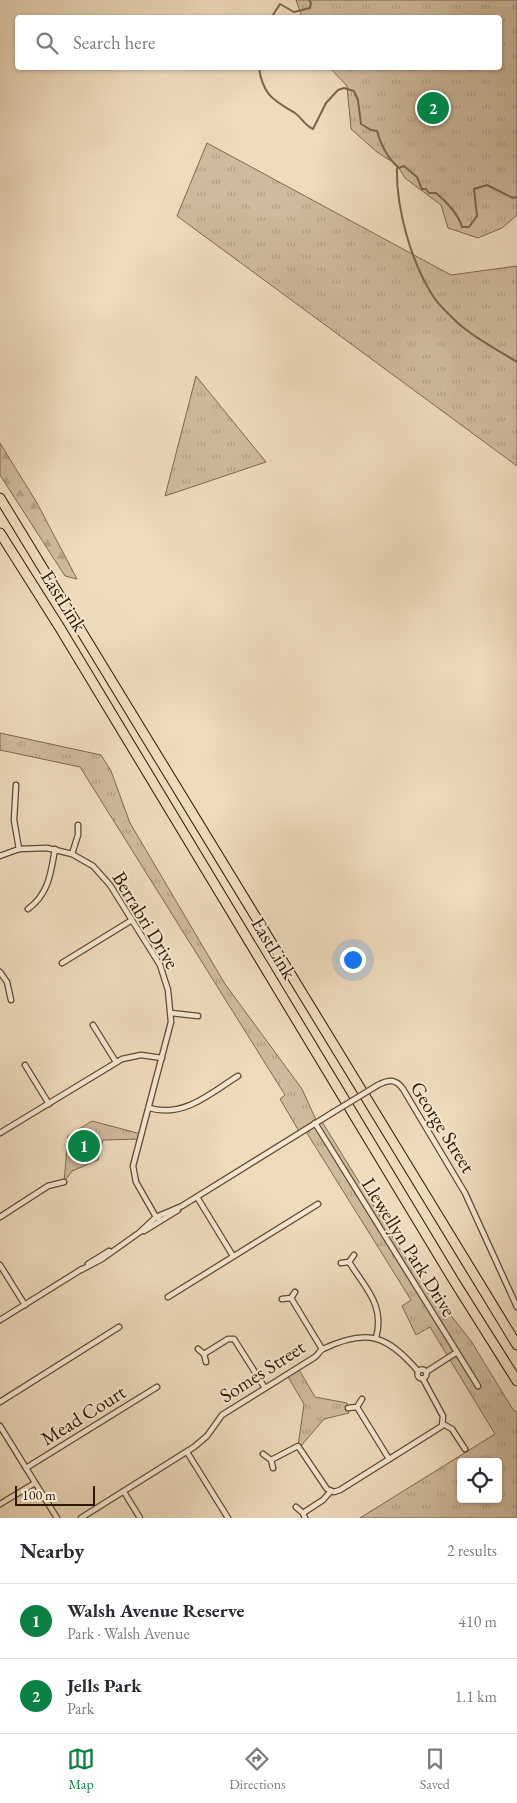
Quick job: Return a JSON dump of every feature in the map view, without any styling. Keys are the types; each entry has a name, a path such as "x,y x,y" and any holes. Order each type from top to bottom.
{"highway":[{"name":"EastLink","path":"0,498 517,1345"},
{"name":"EastLink","path":"0,533 60,628 454,1281 517,1381"}],"street":[{"path":"16,785 14,820 19,849"},
{"path":"72,854 78,835 78,825"},
{"name":"Berrabri Drive","path":"0,856 19,849 40,847 55,849 72,854 100,872 160,965 168,990 171,1013 170,1030 133,1166 136,1182 158,1218"},
{"path":"28,909 39,900 47,885 55,849"},
{"path":"62,963 132,920"},
{"path":"0,972 7,982 11,1000"},
{"path":"171,1013 198,1016"},
{"path":"93,1025 116,1062"},
{"path":"0,1133 116,1062 141,1055 162,1058"},
{"path":"25,1066 49,1104"},
{"path":"149,1108 166,1112 183,1109 238,1076"},
{"name":"George Street","path":"0,1320 99,1260 140,1232 152,1227 158,1218 170,1216 182,1206 332,1113 378,1085 391,1080 398,1082 465,1193 517,1307"},
{"name":"Llewellyn Park Drive","path":"315,1124 478,1386"},
{"path":"0,1217 48,1186 64,1182"},
{"path":"197,1198 233,1256"},
{"path":"168,1298 318,1204"},
{"path":"341,1263 349,1262 354,1255"},
{"path":"349,1262 377,1308 380,1318 376,1338"},
{"path":"0,1266 25,1305"},
{"path":"282,1299 290,1298 295,1292"},
{"path":"290,1298 322,1349"},
{"path":"0,1402 119,1327"},
{"name":"Somes Street","path":"82,1518 187,1452 204,1439 222,1415 315,1357 322,1349 353,1338 376,1338 402,1352 418,1371 418,1377 423,1379 444,1416 443,1424"},
{"path":"204,1354 228,1339 234,1339 265,1388"},
{"path":"198,1349 204,1354 206,1362"},
{"path":"423,1379 426,1372 457,1352"},
{"path":"418,1371 422,1369 426,1372"},
{"name":"Mead Court","path":"26,1468 156,1386"},
{"path":"348,1408 356,1407 362,1399"},
{"path":"356,1407 389,1459"},
{"path":"296,1507 304,1516 331,1491 338,1491 443,1424 452,1429 465,1449"},
{"path":"0,1426 57,1518"},
{"path":"271,1460 293,1447 299,1446 331,1491"},
{"path":"187,1452 228,1518"},
{"path":"264,1454 271,1460 273,1468"},
{"path":"0,1504 35,1483"},
{"path":"124,1492 140,1518"}],"green space":[{"path":"296,0 517,0 517,215 502,228 478,238 448,228 441,205 405,178 397,165 377,152 351,129 347,86 332,70 502,70 502,15 301,15"},
{"path":"207,143 451,275 517,266 517,466 177,216"},
{"path":"196,376 266,462 165,496"},
{"path":"0,443 37,503 77,579 65,576 0,475"},
{"path":"0,733 101,755 111,771 130,823 225,984 302,1089 317,1122 321,1120 405,1257 471,1341 512,1408 517,1413 517,1518 360,1518 495,1434 430,1327 416,1335 402,1306 411,1300 305,1130 300,1133 280,1099 285,1095 80,767 0,750"},
{"path":"92,1121 141,1134 140,1139 103,1140 98,1160 72,1171 64,1182 68,1136"},
{"path":"298,1368 315,1397 347,1403 349,1413 324,1419 300,1447 298,1446 304,1404 287,1375"}],"waterway":[{"path":"273,15 280,4 294,12 310,8 311,3 309,0"},
{"path":"259,70 263,85 270,96 295,113 313,129 326,103 338,90 344,88 354,91 358,100 361,124 377,131 391,160 399,168 404,166 417,177 422,189 426,189 429,193 436,193 444,200 455,213 462,227 469,227 477,216 474,189 487,185 513,198 517,197"},
{"path":"397,168 399,200 406,234 418,267 433,296 459,324 517,362"}],"place":[{"name":"Jells Park","path":"433,108"},
{"name":"Walsh Avenue Reserve","path":"84,1146"}]}
